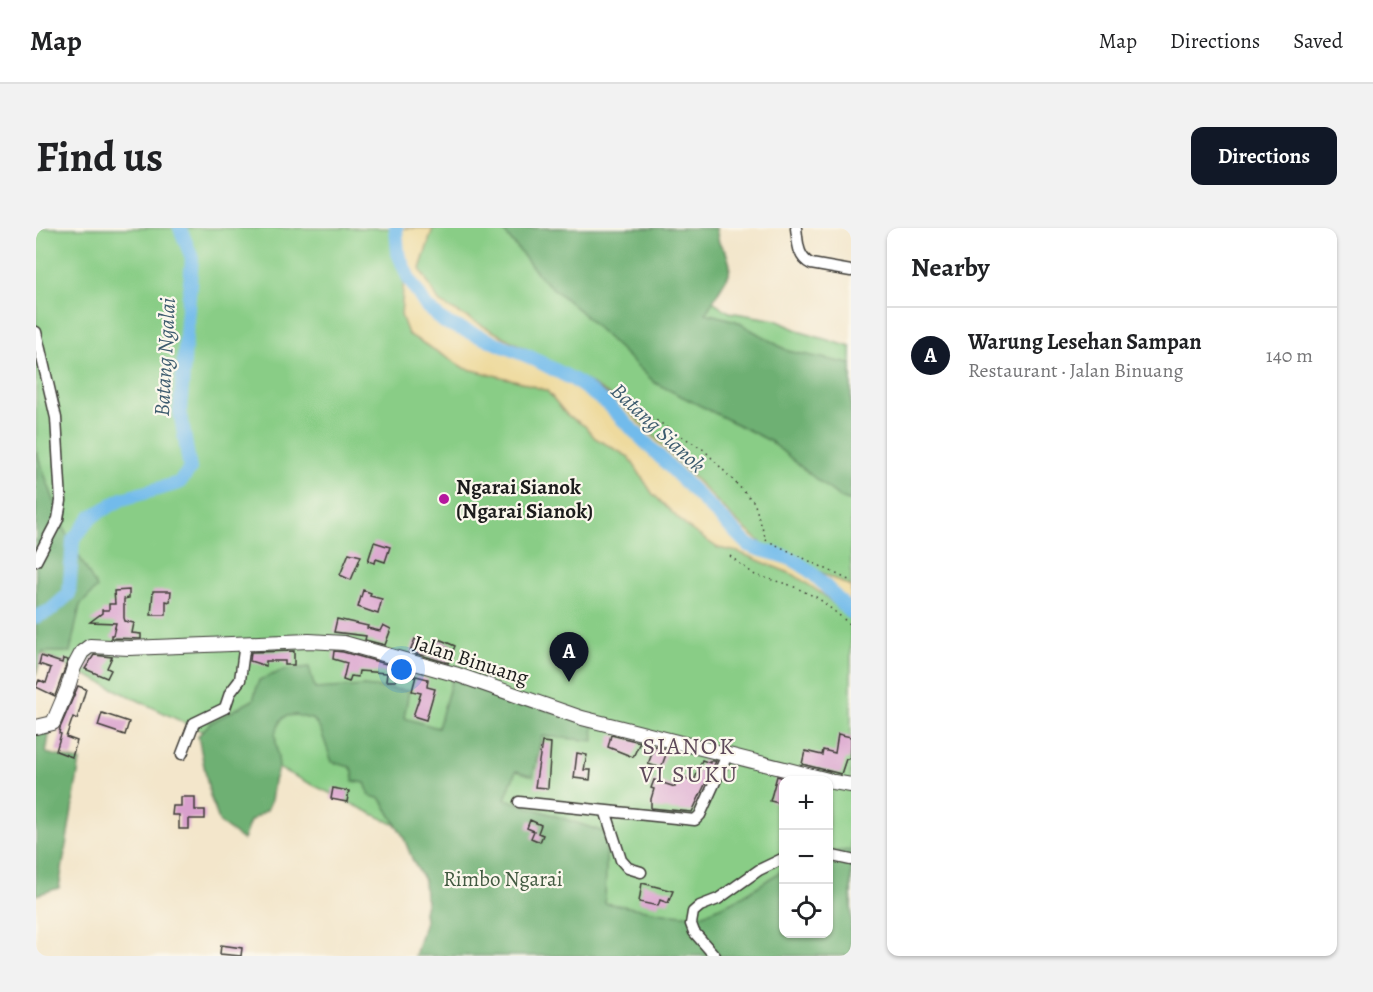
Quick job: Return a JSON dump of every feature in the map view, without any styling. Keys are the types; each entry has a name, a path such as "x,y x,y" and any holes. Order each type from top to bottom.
{"main road":[{"name":"Jalan Binuang","path":"36,727 53,723 74,667 82,652 90,646 129,648 309,641 344,643 458,675 582,718 809,776"},
{"name":"Jalan Binuang","path":"833,782 851,785"}],"street":[{"path":"795,228 804,261 851,271"},
{"path":"36,332 56,418 61,501 58,519 36,561"},
{"path":"182,754 194,723 225,708 230,693 240,680 245,643"},
{"path":"519,802 606,813 695,820 700,815 727,755"},
{"path":"606,813 621,861 628,868 641,872"},
{"path":"833,856 851,860"},
{"path":"715,956 694,932 691,924 693,912 700,906 718,899 759,870 779,860"}],"path":[{"path":"641,411 704,450 754,502 766,540 851,581"},
{"path":"730,556 755,575 790,585 818,598 851,625"}],"green space":[{"name":"Ngarai Sianok (Ngarai Sianok)","path":"36,228 562,228 702,294 729,312 776,320 801,332 851,347 851,952 657,936 505,878 36,651"},
{"path":"501,228 716,228 719,243 727,254 730,265 729,274 706,313 736,321 788,351 851,364 851,502 841,498 770,441 655,383 582,313 542,279"},
{"path":"36,451 66,533 97,588 80,605 70,652 43,652 36,675"},
{"name":"Rimbo Ngarai","path":"309,667 315,689 364,686 409,691 404,718 438,728 452,679 593,725 594,741 542,736 533,776 516,771 505,799 607,833 605,903 670,914 699,916 738,899 779,873 779,938 833,938 833,852 851,850 851,956 415,956 425,921 424,912 427,900 424,880 403,836 381,799 370,796 365,783 353,781 353,771 350,767 332,762 321,731 314,720 296,715 286,716 281,720 275,734 279,766 271,801 267,810 250,821 243,840 220,823 210,796 198,736 210,723 253,700 259,680 284,670"},
{"path":"51,725 46,753 80,761 59,888 36,895 36,728"}],"sand":[{"path":"394,228 433,228 420,269 440,303 590,383 621,403 737,522 763,544 851,587 851,620 825,596 794,575 738,552 718,548 687,527 652,493 629,457 595,438 585,426 567,415 547,391 518,381 464,368 408,334 401,315 404,277"}],"building":[{"path":"374,542 390,547 385,562 376,559 375,563 368,561"},
{"path":"349,553 361,556 351,580 340,575"},
{"path":"129,590 129,598 124,599 124,618 125,621 134,623 132,633 141,634 141,639 111,638 116,623 90,622 102,613 102,610 109,610 109,604 115,604 114,591"},
{"path":"363,590 371,593 370,596 382,599 378,614 358,607"},
{"path":"153,591 171,591 170,602 166,601 166,615 151,615"},
{"path":"337,619 380,631 383,625 391,629 385,645 365,640 366,636 334,632"},
{"path":"415,639 435,647 439,639 455,646 448,663 410,652"},
{"path":"294,651 294,665 285,665 285,661 266,661 266,666 250,661 251,652"},
{"path":"334,651 415,672 414,677 397,673 396,681 386,681 387,673 359,671 358,677 351,676 349,682 343,680 347,663 333,659"},
{"path":"94,655 112,657 107,668 111,670 107,678 85,669"},
{"path":"41,656 62,663 63,659 68,660 55,696 36,687 39,680 46,683 51,668 39,664"},
{"path":"416,676 428,679 427,687 435,689 426,720 413,716 421,693 412,691"},
{"path":"78,686 86,689 77,719 73,717 66,737 77,741 72,757 56,751 61,734 59,733 60,728"},
{"path":"102,713 129,722 125,735 98,726"},
{"path":"838,734 851,737 851,753 849,759 846,759 841,774 802,764 805,751 822,755 823,750 835,753"},
{"path":"611,735 640,742 633,757 608,747"},
{"path":"542,742 551,743 548,788 535,787"},
{"path":"655,746 668,749 661,768 648,764"},
{"path":"577,753 587,755 584,770 591,770 590,780 574,778"},
{"path":"702,760 710,763 710,761 716,761 692,812 651,808 654,789 651,788 654,780 675,787 679,776 694,781"},
{"path":"777,776 779,777 779,803 770,801"},
{"path":"333,788 349,791 347,802 331,799"},
{"path":"181,797 195,797 195,810 205,810 205,819 189,819 189,829 179,829 179,815 172,815 173,806 181,806"},
{"path":"530,820 541,825 538,833 543,835 540,842 531,838 534,831 527,828"},
{"path":"642,883 673,891 668,903 660,900 658,906 639,902"},
{"path":"221,945 242,948 241,956 220,954"}],"waterway":[{"name":"Batang Ngalai","path":"36,617 51,610 69,594 73,540 91,517 122,499 179,483 190,469 180,411 192,258 180,228"},
{"name":"Batang Sianok","path":"396,228 398,253 409,279 426,306 444,322 530,357 574,380 606,403 748,545 797,562 822,582 851,613"}],"place":[{"name":"Ngarai Sianok (Ngarai Sianok)","path":"444,499"},
{"name":"Warung Lesehan Sampan","path":"569,682"}],"district":[{"name":"SIANOK VI SUKU","path":"689,760"}]}
